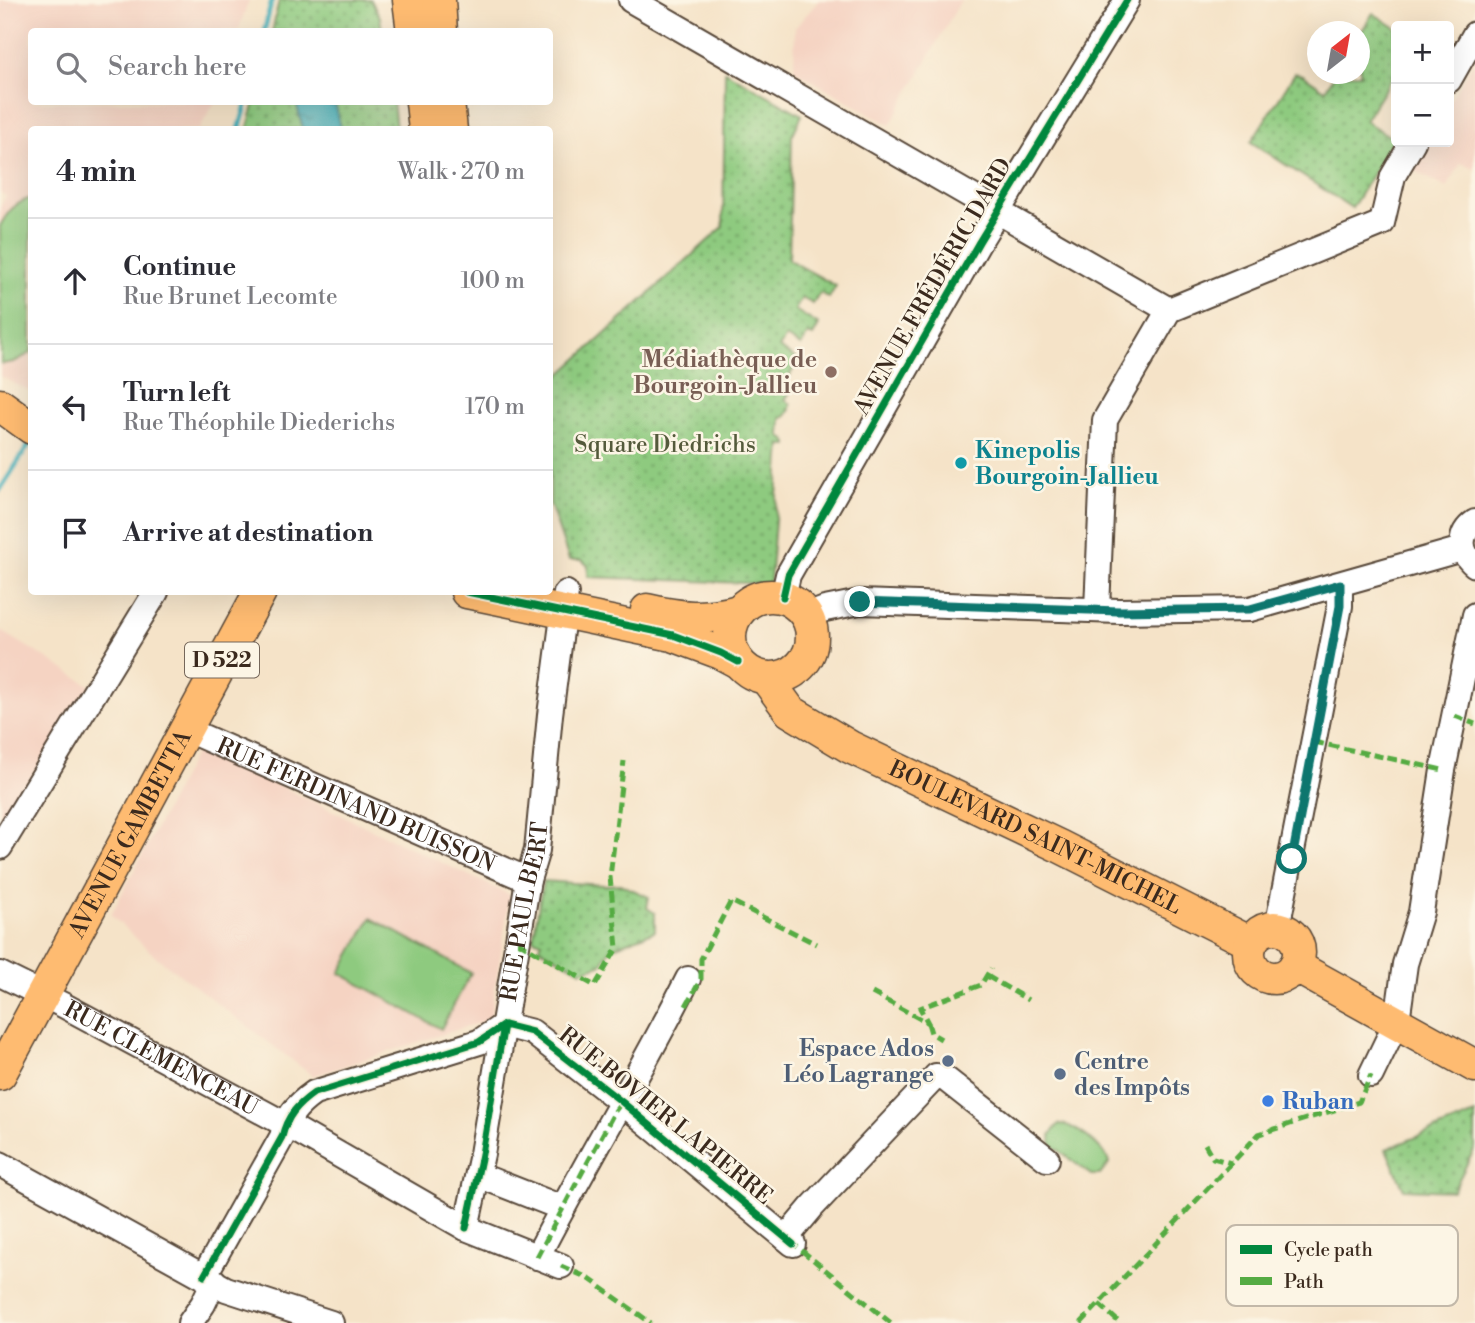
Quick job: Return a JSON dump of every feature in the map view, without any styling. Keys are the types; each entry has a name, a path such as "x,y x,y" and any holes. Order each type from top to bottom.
{"main road":[{"path":"409,0 412,28"},
{"path":"439,0 441,28"},
{"path":"422,105 425,126"},
{"path":"448,105 450,126"},
{"name":"AVENUE GAMBETTA","path":"0,1074 258,595"},
{"path":"514,595 560,598 674,616 713,618 738,611 754,599 764,596 783,597 792,601 807,616 812,629 812,642 809,655 801,666 778,676 746,670 738,662 721,653 560,598"},
{"path":"738,611 730,631 733,652 738,662"},
{"name":"BOULEVARD SAINT-MICHEL","path":"778,676 790,711 849,747 1264,935"},
{"path":"1285,930 1297,942 1298,958 1295,966 1282,976 1274,978 1259,972 1250,959 1264,935 1285,930"},
{"path":"1295,966 1471,1058"}],"street":[{"path":"631,0 1169,310"},
{"name":"AVENUE FRÉDÉRIC DARD","path":"783,597 788,575 997,211 1127,0"},
{"path":"1454,71 1475,34"},
{"path":"1097,609 1105,420 1169,310 1382,223 1393,176 1410,147"},
{"path":"807,616 825,609 860,602 1097,609 1250,609 1340,584 1469,557 1462,539 1466,529 1475,522"},
{"path":"1264,935 1340,606 1340,584"},
{"path":"0,847 154,595"},
{"name":"RUE PAUL BERT","path":"466,1228 478,1175 528,880 537,850 560,598"},
{"path":"1371,1075 1397,1021 1405,964 1421,912 1443,770 1465,720 1475,615"},
{"name":"RUE FERDINAND BUISSON","path":"185,729 528,880"},
{"name":"RUE CLEMENCEAU","path":"0,974 285,1125 466,1228 561,1266"},
{"path":"537,1257 652,1051 688,979"},
{"path":"190,1323 204,1304 209,1279 296,1105 314,1093 479,1042 504,1025"},
{"name":"RUE BOVIER LAPIERRE","path":"504,1025 532,1032 622,1102 790,1241 936,1076 943,1077 1047,1159"},
{"path":"0,1164 226,1289 331,1323"},
{"path":"478,1175 562,1208"}],"shaded area":[{"path":"0,0 249,0 239,28 28,28 28,105 213,105 201,126 28,126 28,390 0,376 0,207 6,196 0,192"},
{"path":"819,0 961,0 890,125 794,70 795,28"},
{"path":"1475,60 1475,169 1461,163 1447,188 1411,169 1422,147 1454,147 1454,94"},
{"path":"0,630 91,686 0,825"},
{"path":"198,747 510,895 490,1019 313,1076 154,955 111,915"}],"green space":[{"path":"279,0 371,0 380,17 382,28 273,28"},
{"path":"1373,13 1391,25 1391,79 1365,121 1391,137 1391,144 1352,208 1251,142 1295,73 1307,78 1307,84 1316,84 1325,90 1329,84 1370,84 1368,21"},
{"name":"Square Diedrichs","path":"725,71 802,115 792,136 789,260 836,286 829,298 820,293 813,304 802,298 795,310 819,325 813,336 808,334 801,346 786,337 779,348 798,360 785,384 792,389 785,400 791,404 789,412 781,419 780,435 788,445 781,445 770,584 588,577 588,566 582,560 569,560 553,513 553,381 723,227"},
{"path":"254,105 393,105 396,126 248,126"},
{"path":"28,199 28,355 14,362 1,364 0,226 12,208"},
{"path":"543,881 620,884 649,897 647,908 655,913 655,931 611,948 601,965 581,971 539,948 542,942 533,939"},
{"path":"371,918 471,973 441,1029 340,973"},
{"path":"1475,1114 1475,1148 1453,1191 1404,1189 1386,1149"},
{"path":"1059,1124 1081,1132 1107,1157 1109,1163 1100,1175 1091,1175 1052,1145 1050,1135"}],"water":[{"path":"297,105 336,105 340,126 302,126"}],"waterway":[{"path":"265,28 272,0"},
{"path":"240,126 246,105"},
{"path":"0,490 28,446"}],"marked path":[{"path":"1455,716 1475,724"},
{"path":"1314,742 1443,770"},
{"path":"518,942 595,986 617,948 610,877 624,761"},
{"path":"686,1006 701,979 701,959 731,901 816,944"},
{"path":"872,993 928,1023 920,1008 981,985 991,968"},
{"path":"987,976 1028,1000"},
{"path":"928,1023 931,1033 941,1039"},
{"path":"1081,1323 1259,1134 1359,1102 1371,1075"},
{"path":"537,1257 615,1111 622,1102 626,1105"},
{"path":"1205,1144 1213,1158 1231,1163"},
{"path":"790,1241 891,1323"},
{"path":"561,1266 588,1278 651,1323"},
{"path":"1099,1304 1120,1323"}],"cycle path":[{"path":"783,597 788,575 979,242 1127,0"},
{"path":"481,595 673,635 738,662"},
{"path":"466,1228 482,1154 504,1025"},
{"path":"204,1276 282,1137 290,1117 303,1102 314,1093 479,1042 504,1025 532,1032 622,1102 793,1244"}],"place":[{"name":"Médiathèque de Bourgoin-Jallieu","path":"831,372"},
{"name":"Kinepolis Bourgoin-Jallieu","path":"961,463"},
{"name":"Espace Ados Léo Lagrange","path":"948,1061"},
{"name":"Centre des Impôts","path":"1060,1074"},
{"name":"Ruban","path":"1268,1101"}],"route":[{"path":"860,602 1119,611 1250,609 1340,584 1340,606 1292,859"}]}
